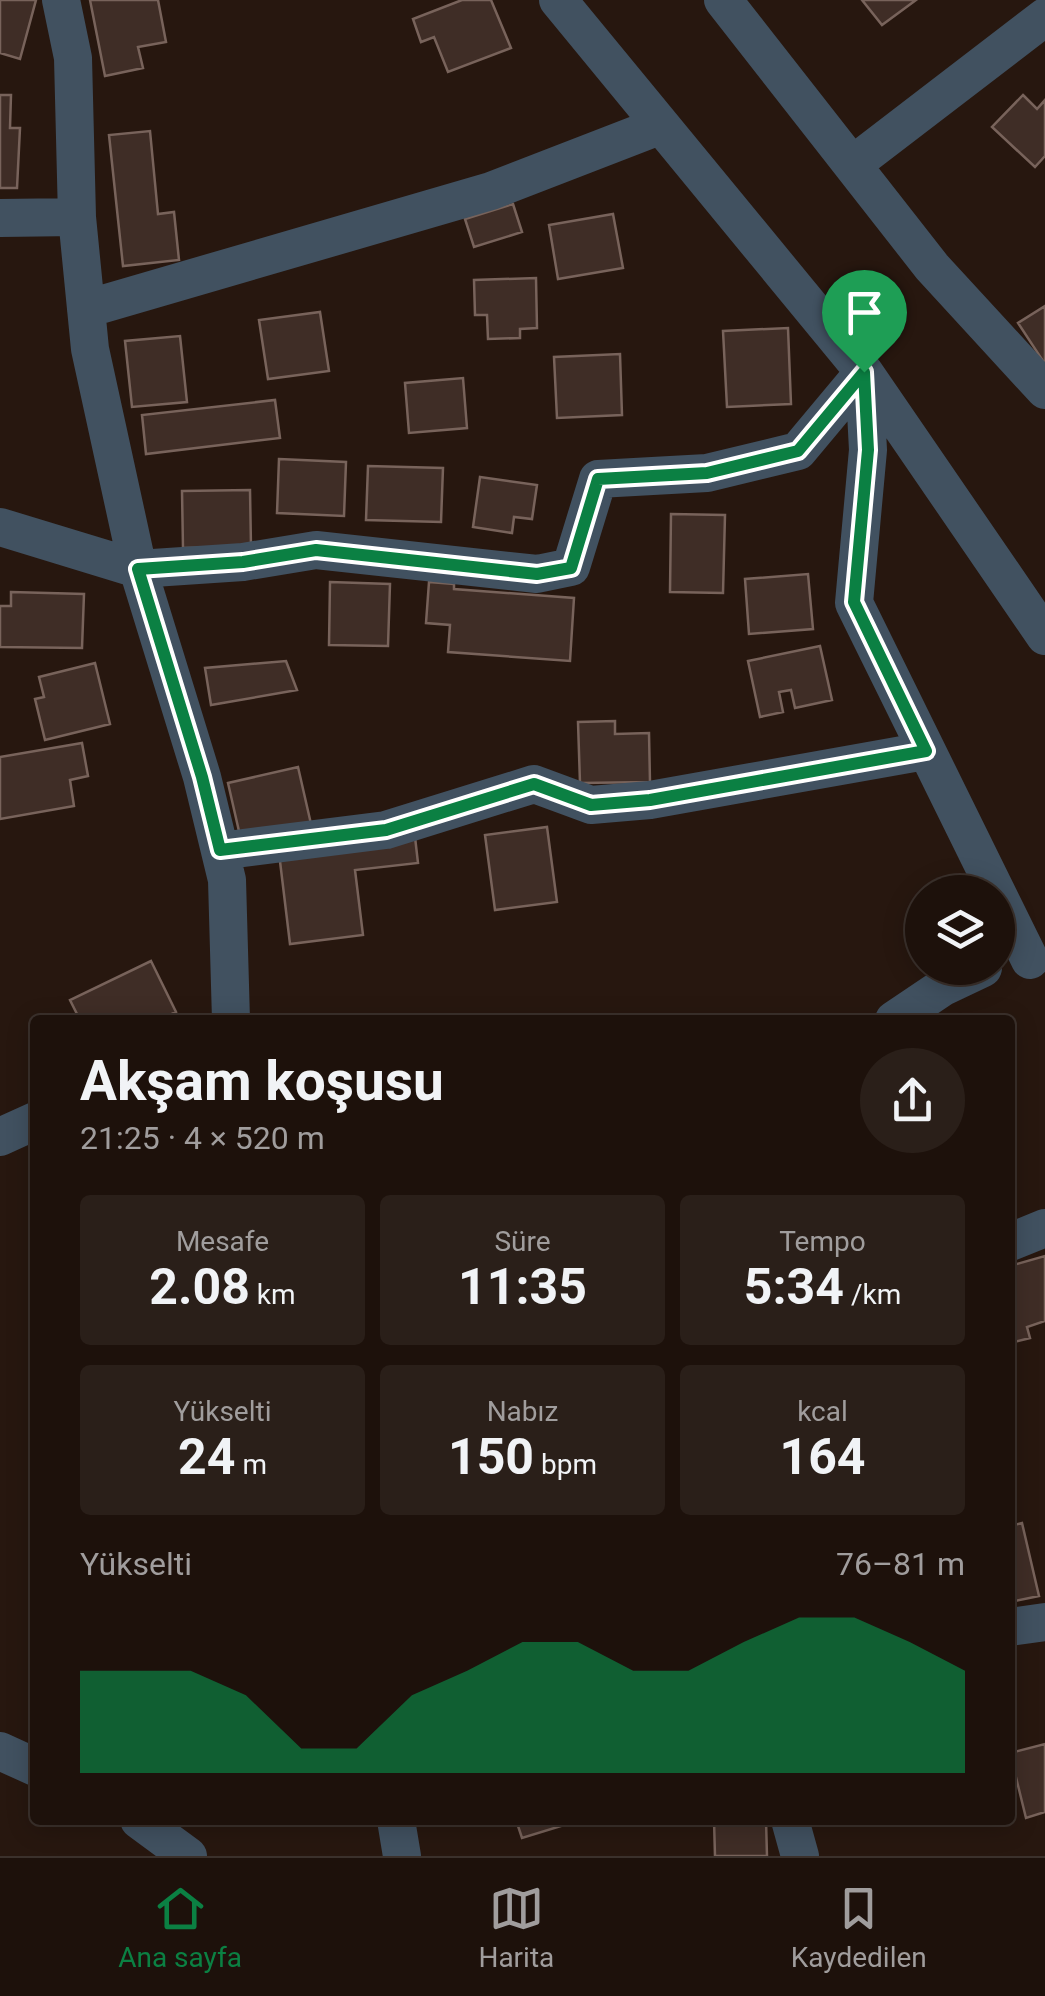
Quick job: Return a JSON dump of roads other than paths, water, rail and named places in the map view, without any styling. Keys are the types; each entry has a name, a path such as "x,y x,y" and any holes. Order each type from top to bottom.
{"street":[{"path":"61,0 73,58 77,217 90,349 138,569 202,777 227,880 231,1015"},
{"path":"558,0 864,372 1045,636"},
{"path":"723,0 932,267 1045,390"},
{"path":"852,165 1045,17"},
{"path":"86,309 492,191 660,126"},
{"path":"0,218 77,217"},
{"path":"0,527 138,569 243,562 316,550 537,574 571,568 598,479 707,473 798,451 864,372"},
{"path":"864,372 868,450 854,602 1024,962"},
{"path":"220,850 386,830 534,784 591,805 650,800 926,751"},
{"path":"901,1015 944,985"},
{"path":"0,1137 30,1124"},
{"path":"1015,1240 1045,1228"},
{"path":"1015,1627 1045,1622"},
{"path":"0,1751 30,1765"},
{"path":"146,1825 188,1856"},
{"path":"397,1825 402,1856"},
{"path":"791,1825 800,1856"}]}
